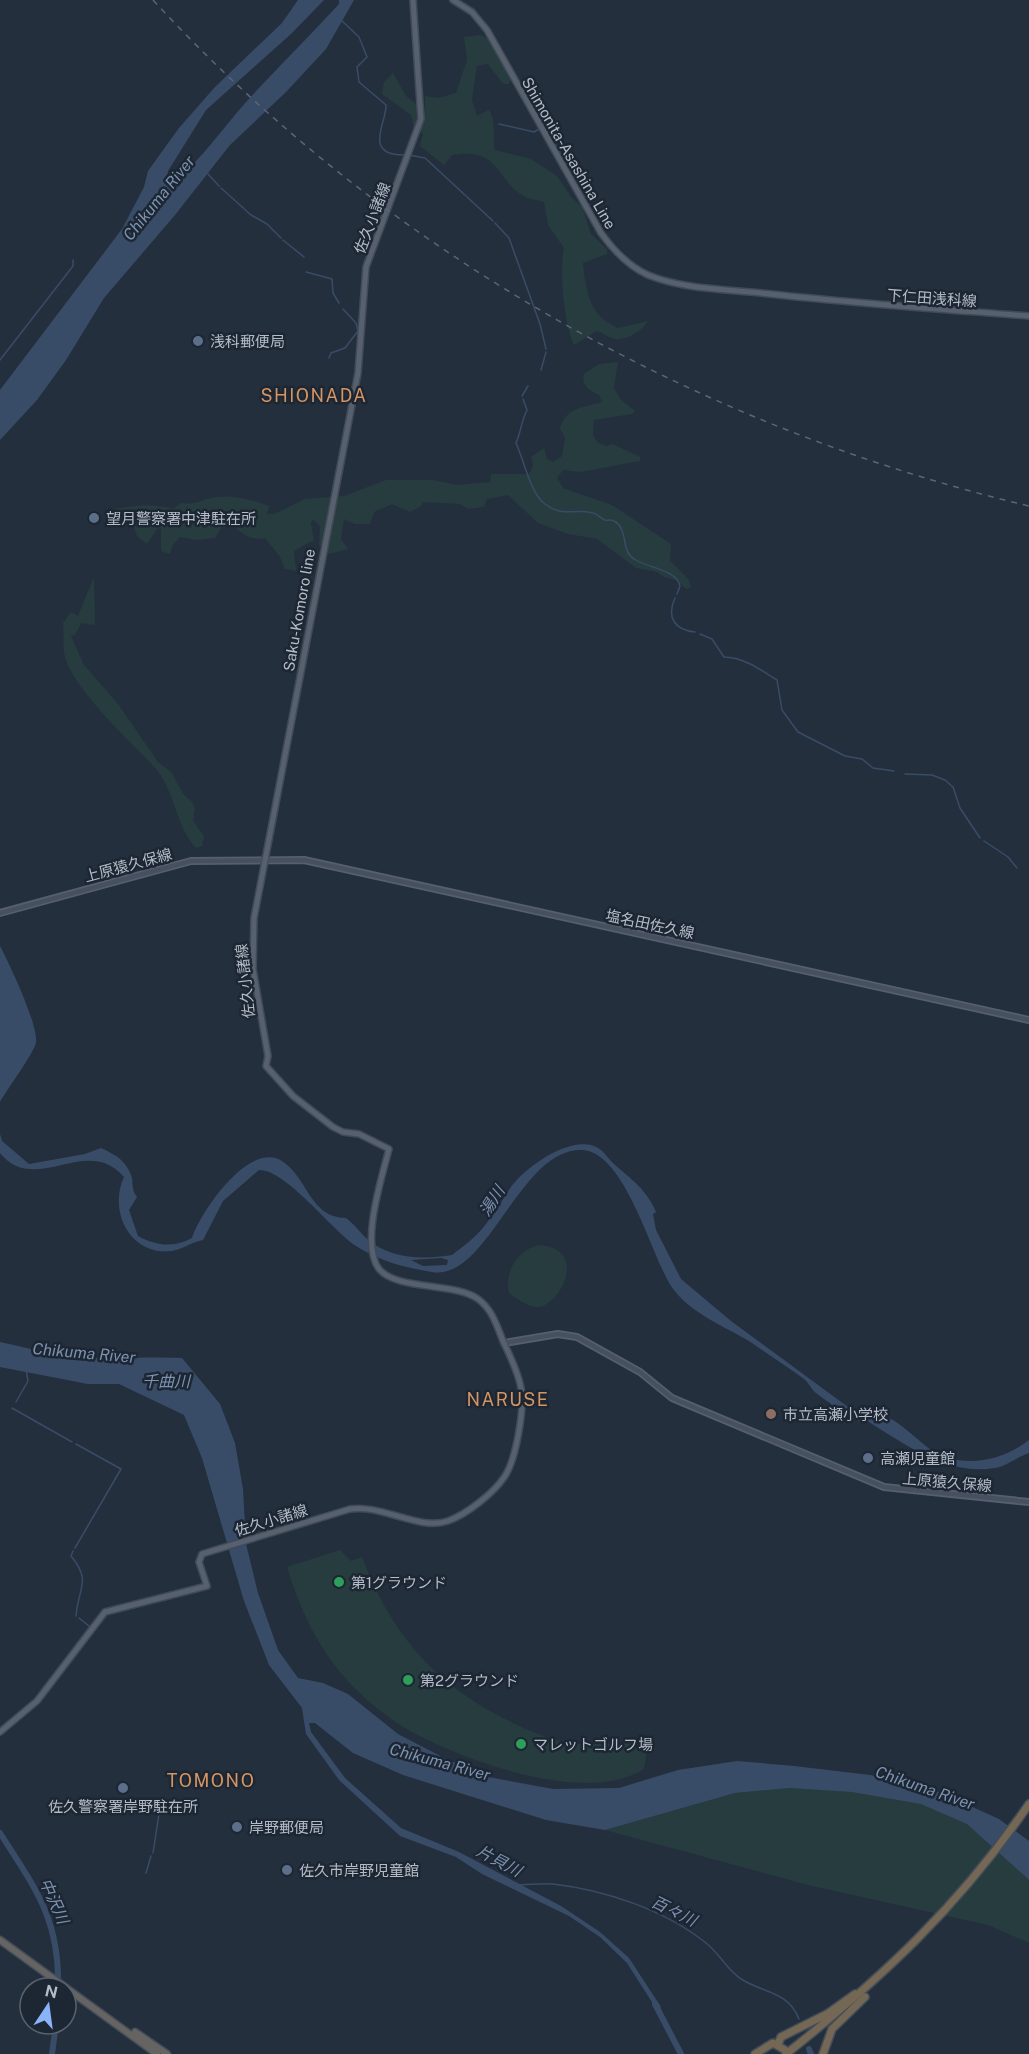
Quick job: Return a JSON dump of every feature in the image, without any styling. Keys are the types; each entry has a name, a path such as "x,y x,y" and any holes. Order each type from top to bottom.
{"highway":[{"path":"823,2054 832,2029 981,1871 1029,1804"},
{"path":"0,1940 158,2054"},
{"path":"778,2044 781,2037 834,2009 895,1964"},
{"path":"755,2054 772,2043 778,2044 785,2052 861,1995 895,1964"},
{"path":"111,2019 167,2054"}],"main road":[{"name":"Saku-Komoro line","path":"334,1513 364,1508 427,1522 442,1522 459,1515 501,1481 507,1472 516,1443 522,1391 490,1310 476,1297 394,1278 380,1270 376,1263 373,1240 373,1216 389,1149 359,1134 343,1132 333,1127 293,1096 266,1065 268,1056 256,993 252,951 253,924 358,373 368,258 410,154 422,110 413,0"},
{"name":"下仁田浅科線","path":"453,0 472,12 487,30 601,234 618,255 640,271 665,280 725,289 912,309 1029,316"},
{"name":"上原猿久保線","path":"0,912 184,862 204,859 266,859"},
{"name":"塩名田佐久線","path":"266,859 312,861 1029,1020"},
{"name":"上原猿久保線","path":"504,1343 558,1334 577,1336 640,1372 672,1398 884,1487 1029,1502"},
{"name":"佐久小諸線","path":"0,1732 37,1701 102,1614 111,1609 207,1586 199,1558 215,1550 334,1513"}],"green space":[{"path":"481,35 488,39 511,80 509,84 503,84 488,64 477,66 472,100 477,116 489,110 494,124 495,150 531,159 557,176 571,197 582,207 591,234 607,249 607,254 583,263 591,302 601,317 618,328 648,321 634,334 615,339 597,331 574,345 570,336 563,297 564,248 548,225 544,202 528,198 516,191 490,161 481,156 452,155 444,165 420,146 423,134 414,128 411,115 382,94 384,82 393,73 406,96 425,111 425,96 438,98 456,93 467,60 464,37"},
{"path":"618,362 614,388 620,399 635,411 632,414 594,420 593,435 597,442 606,446 613,444 640,457 640,461 581,472 563,470 557,478 563,488 612,505 671,544 670,561 689,580 691,587 686,589 676,580 664,577 657,572 636,568 597,539 568,534 538,523 508,495 487,499 484,507 468,509 460,504 423,502 421,506 410,512 392,504 374,512 370,524 355,524 344,519 341,539 348,549 329,554 319,545 320,526 313,519 311,523 314,540 294,551 296,571 285,569 280,557 265,538 248,536 226,519 215,538 197,540 180,537 172,546 170,554 161,551 161,528 157,529 147,544 137,536 134,527 112,514 114,509 150,506 173,509 181,503 223,497 262,503 269,506 267,514 274,514 305,499 344,496 386,480 433,480 457,485 490,482 491,474 529,474 533,466 531,457 544,448 547,459 553,462 562,456 565,438 560,429 562,422 570,413 602,402 599,395 585,385 584,374 599,364"},
{"path":"94,577 95,625 81,623 75,635 71,636 84,665 118,704 158,762 172,773 183,794 192,802 195,809 193,821 204,836 202,846 196,848 185,832 160,775 98,708 79,685 67,663 63,623 71,612 78,616"},
{"path":"538,1245 554,1248 563,1256 567,1266 566,1277 555,1297 546,1304 534,1307 509,1293 508,1277 518,1257"},
{"path":"340,1550 351,1561 362,1557 373,1584 400,1631 416,1652 455,1688 503,1718 553,1739 590,1745 649,1741 644,1769 620,1779 591,1783 559,1781 526,1775 462,1755 410,1731 393,1720 353,1686 326,1653 304,1612 287,1567"},
{"path":"790,1788 858,1792 904,1799 947,1813 967,1824 991,1843 1029,1880 1029,1943 988,1925 812,1886 605,1830 735,1793"}],"water":[{"name":"Chikuma River","path":"298,0 324,0 291,34 206,110 168,171 167,183 173,184 193,165 247,101 339,4 339,0 354,0 326,49 286,92 230,145 175,215 104,298 66,360 37,400 0,440 0,390 122,229 144,187 148,171 179,128 215,87 282,23"},
{"path":"0,946 28,1008 36,1042 0,1102"},
{"name":"湯川","path":"0,1134 2,1141 29,1164 85,1154 101,1148 111,1153 124,1163 132,1178 133,1190 137,1197 129,1210 138,1236 165,1244 178,1243 192,1238 205,1212 228,1182 255,1161 269,1157 282,1161 291,1168 310,1196 324,1211 346,1218 375,1245 396,1254 430,1257 452,1255 470,1241 486,1224 516,1181 536,1163 562,1149 575,1145 598,1148 648,1197 656,1212 653,1214 656,1230 681,1279 731,1321 848,1407 864,1417 874,1414 884,1416 904,1428 933,1451 953,1459 976,1461 988,1459 1010,1452 1029,1440 1029,1453 995,1468 978,1469 944,1463 928,1457 869,1422 862,1421 827,1401 798,1374 752,1343 708,1319 679,1296 663,1271 624,1186 612,1168 598,1155 583,1150 561,1155 541,1169 522,1189 488,1237 470,1257 452,1269 432,1272 393,1263 356,1246 295,1189 270,1172 259,1170 223,1201 203,1240 172,1251 157,1251 134,1239 126,1229 119,1204 124,1177 109,1165 94,1161 29,1169 14,1165 0,1153","holes":["441,1258 448,1260 447,1265 423,1266 411,1260"]},
{"name":"千曲川","path":"0,1342 74,1357 182,1358 220,1404 235,1443 243,1489 246,1544 258,1593 278,1650 298,1678 323,1683 348,1694 398,1734 444,1758 488,1777 553,1789 619,1788 678,1770 737,1761 870,1775 930,1788 999,1819 1029,1841 1029,1880 967,1824 921,1804 852,1792 790,1788 735,1793 605,1830 546,1820 403,1775 353,1753 315,1723 309,1723 311,1732 345,1778 401,1828 459,1852 561,1906 600,1932 629,1958 661,2007 657,2010 627,1963 600,1937 569,1916 482,1874 456,1857 400,1836 339,1780 306,1734 302,1708 269,1665 244,1601 202,1458 184,1415 119,1384 88,1384 0,1367"}],"waterway":[{"path":"342,21 359,37 367,57 357,67 359,82 386,105 380,144 391,154 404,155"},
{"path":"543,126 550,122"},
{"path":"499,124 534,132 539,129"},
{"path":"409,155 425,158 493,221"},
{"path":"208,174 219,186"},
{"path":"221,188 281,238"},
{"path":"495,223 509,238 540,324 546,349"},
{"path":"283,240 304,257"},
{"path":"0,360 73,266 73,260"},
{"path":"306,272 332,279 333,293 339,303"},
{"path":"329,358 331,353 345,348 358,331 356,323 343,309"},
{"path":"541,370 546,352"},
{"path":"522,396 528,386"},
{"path":"523,399 527,410 516,443 531,484 540,499 558,511 593,513 605,520 614,521 621,529 630,555 640,562 673,576 680,586 677,594"},
{"path":"675,598 672,605 674,622 682,629 695,632"},
{"path":"700,634 712,639 724,657 745,662 777,680 782,710 798,732 845,756 862,759 873,768 894,771"},
{"path":"905,774 932,775 945,780 953,787 960,808 980,838"},
{"path":"984,841 1008,857 1017,868"},
{"path":"16,1402 28,1381 26,1370"},
{"name":"湯川","path":"833,1402 848,1414 860,1418"},
{"path":"12,1408 72,1442"},
{"path":"75,1548 121,1469 76,1444"},
{"path":"73,1551 71,1556 81,1572 82,1579 76,1616"},
{"path":"79,1618 89,1626"},
{"path":"153,1853 159,1814"},
{"name":"中沢川","path":"0,1833 43,1905 55,1942 58,1976"},
{"path":"146,1873 151,1856"},
{"name":"百々川","path":"516,1885 548,1884 573,1887 634,1903 653,1911 690,1931 706,1943 741,1979 782,1998 799,2019"},
{"name":"片貝川","path":"655,2004 681,2054"},
{"name":"中沢川","path":"52,2054 54,2036"},
{"name":"百々川","path":"809,2049 811,2054"}],"railway":[{"path":"153,0 244,91 341,174 445,250 554,318 667,378 785,429 906,472 1029,506"}],"place":[{"name":"浅科郵便局","path":"198,341"},
{"name":"望月警察署中津駐在所","path":"94,518"},
{"name":"市立高瀬小学校","path":"771,1414"},
{"name":"高瀬児童館","path":"868,1458"},
{"name":"第1グラウンド","path":"339,1582"},
{"name":"第2グラウンド","path":"408,1680"},
{"name":"マレットゴルフ場","path":"521,1744"},
{"name":"佐久警察署岸野駐在所","path":"123,1788"},
{"name":"岸野郵便局","path":"237,1827"},
{"name":"佐久市岸野児童館","path":"287,1870"}],"district":[{"name":"SHIONADA","path":"314,395"},
{"name":"NARUSE","path":"508,1399"},
{"name":"TOMONO","path":"211,1780"}]}
